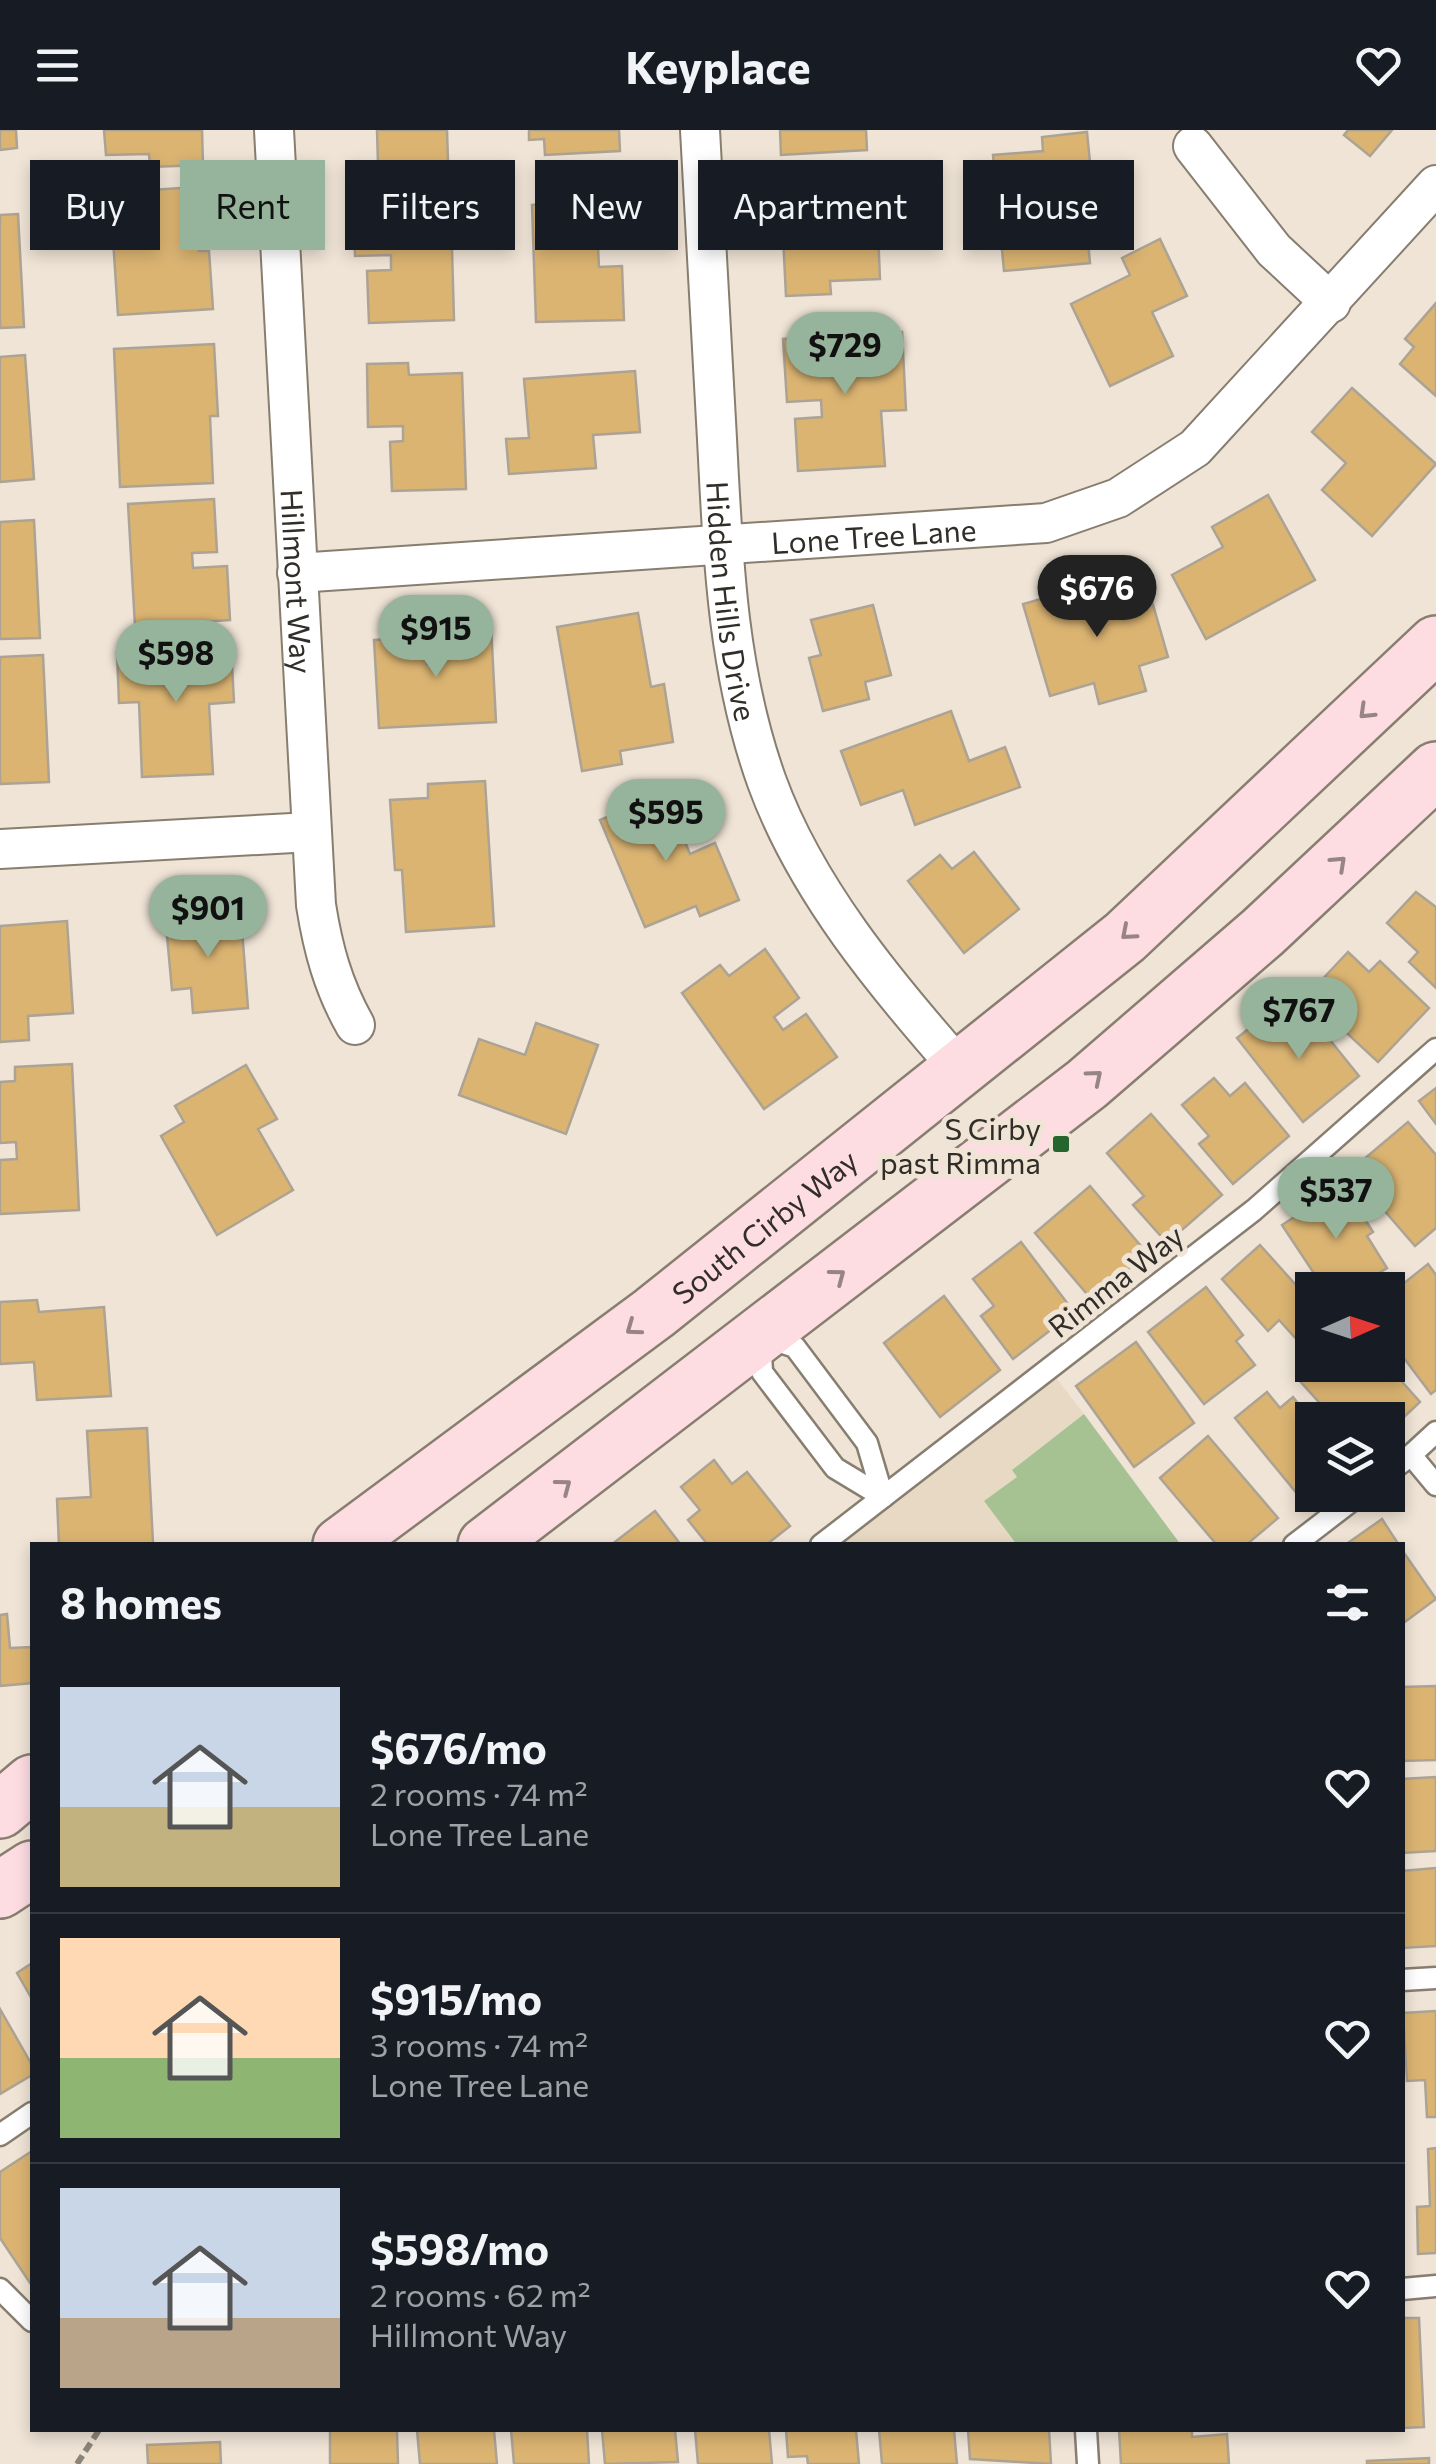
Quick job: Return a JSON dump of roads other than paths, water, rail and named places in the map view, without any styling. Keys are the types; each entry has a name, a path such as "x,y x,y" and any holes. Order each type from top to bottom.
{"main road":[{"name":"South Cirby Way","path":"345,1542 654,1313 708,1266 960,1069 1204,867 1436,644"},
{"path":"490,1542 1087,1084 1263,932 1436,770"},
{"path":"708,1266 760,1335"},
{"path":"0,1810 30,1785"},
{"path":"0,1890 30,1871"}],"street":[{"name":"Hillmont Way","path":"274,130 311,832 324,954 337,994 355,1025"},
{"name":"Hidden Hills Drive","path":"700,130 722,544 740,696 768,784 808,869 860,946 960,1069"},
{"path":"1193,146 1274,250 1331,303"},
{"name":"Lone Tree Lane","path":"297,574 1046,523 1118,498 1195,448 1436,185"},
{"path":"0,848 311,832"}],"lane":[{"name":"Rimma Way","path":"825,1542 1254,1210 1436,1049"},
{"path":"760,1335 794,1347 816,1374 868,1443 883,1497 835,1468 762,1372 760,1335"},
{"path":"1405,1459 1436,1432"},
{"path":"1411,1454 1436,1485"},
{"path":"1298,1542 1337,1512"},
{"path":"1405,1980 1436,1978"},
{"path":"0,2134 30,2114"},
{"path":"1405,2288 1436,2286"},
{"path":"0,2289 30,2319"},
{"path":"1086,2432 1088,2464"}],"place":[{"name":"S Cirby past Rimma","path":"1061,1144"}]}
